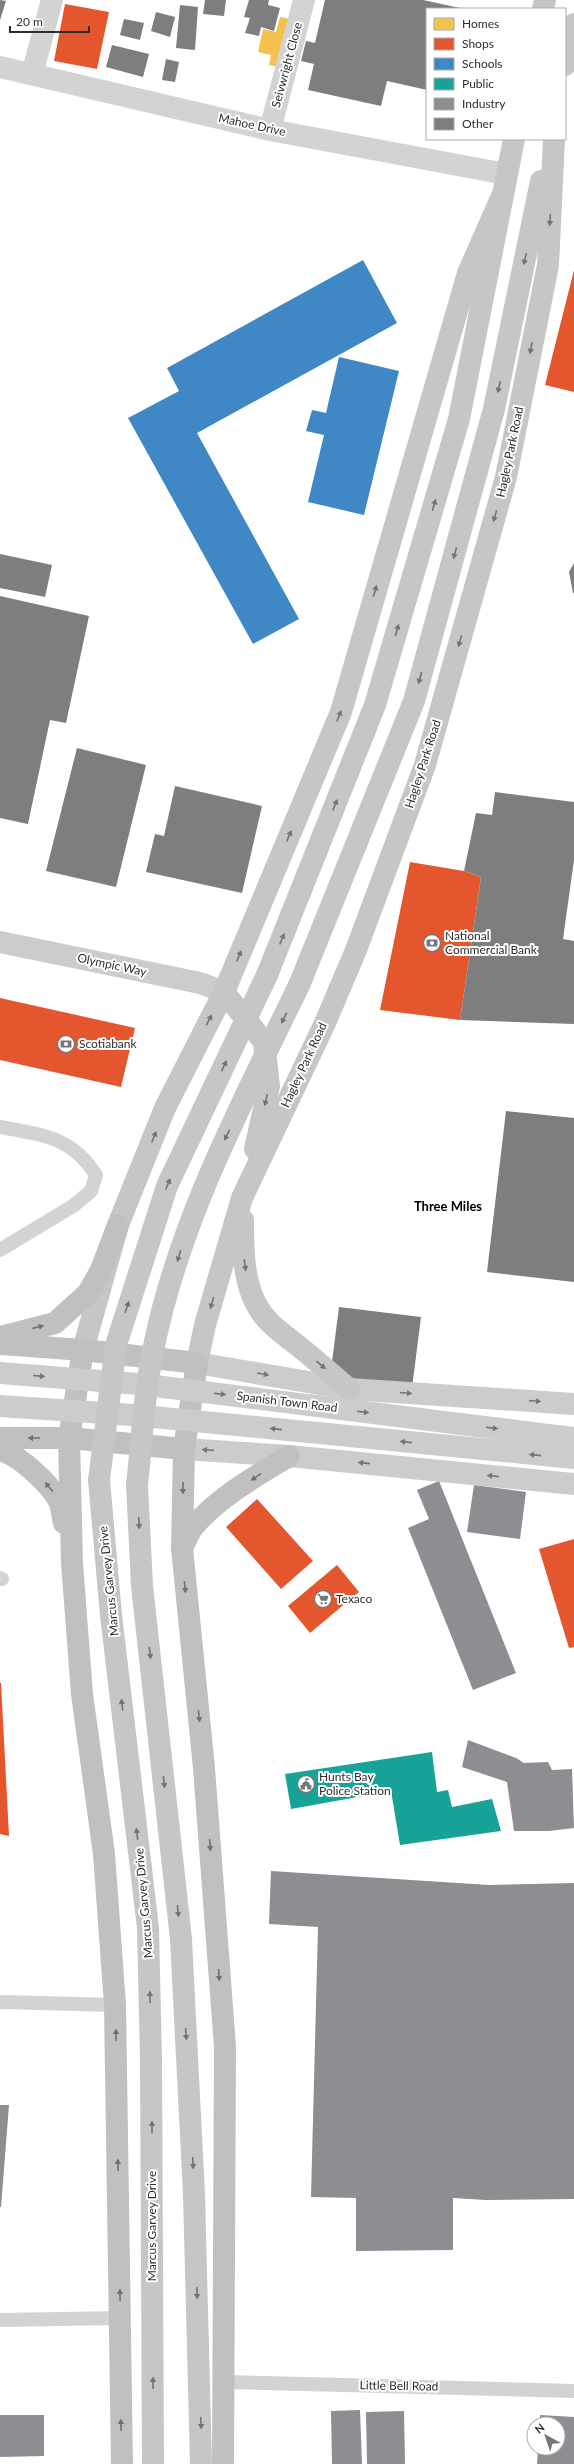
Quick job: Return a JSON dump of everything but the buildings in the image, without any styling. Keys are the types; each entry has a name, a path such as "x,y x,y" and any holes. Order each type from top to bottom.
{"highway":[{"path":"0,1337 55,1323 88,1293 101,1270 118,1225"},
{"name":"Spanish Town Road","path":"0,1344 83,1350 197,1363"},
{"path":"83,1350 69,1438 72,1563 82,1694 104,1854 115,2006 122,2464"},
{"path":"197,1363 184,1449 182,1548 204,1768 225,2046 225,2382 223,2464"},
{"path":"0,1438 69,1438 184,1449"},
{"path":"0,1450 32,1471 49,1486 59,1503 72,1563"},
{"path":"182,1548 194,1527 214,1507 256,1476 289,1456"}],"main road":[{"path":"566,62 573,37"},
{"path":"83,1350 118,1225 165,1108 224,992 341,712 468,273 502,196 514,140"},
{"name":"Hagley Park Road","path":"201,2464 194,2194 181,1939 142,1586 137,1484 153,1347 186,1235 222,1147 300,983 414,701 494,409 550,140"},
{"name":"Hagley Park Road","path":"197,1363 205,1325 242,1198 331,1008 356,950 425,765 506,477 548,265 554,140"},
{"name":"Marcus Garvey Drive","path":"153,2464 152,2067 148,1928 112,1614 99,1480 116,1345 167,1186 267,975 376,705 459,419 502,196"},
{"name":"Olympic Way","path":"0,942 200,983 224,992"},
{"path":"224,992 264,1042 269,1086 242,1198 243,1252 247,1281 256,1304 271,1326 296,1344 349,1389"},
{"name":"Spanish Town Road","path":"197,1363 349,1389 574,1404"},
{"name":"Spanish Town Road","path":"0,1373 140,1384 574,1438"},
{"path":"0,1406 133,1414 574,1458"},
{"path":"184,1449 289,1456 574,1484"}],"street":[{"path":"32,74 52,0"},
{"name":"Seivwright Close","path":"270,130 304,0"},
{"name":"Mahoe Drive","path":"0,67 270,130 506,174"}],"lane":[{"path":"0,1127 57,1138 87,1161 96,1175 91,1191 73,1206 0,1250"},
{"path":"0,2002 115,2006"},
{"path":"0,2320 120,2318"},
{"name":"Little Bell Road","path":"225,2382 574,2391"}],"place":[{"name":"National Commercial Bank","path":"432,943"},
{"name":"Scotiabank","path":"66,1044"},
{"name":"Texaco","path":"323,1599"},
{"name":"Hunts Bay Police Station","path":"306,1784"}],"district":[{"name":"Three Miles","path":"448,1206"}]}
